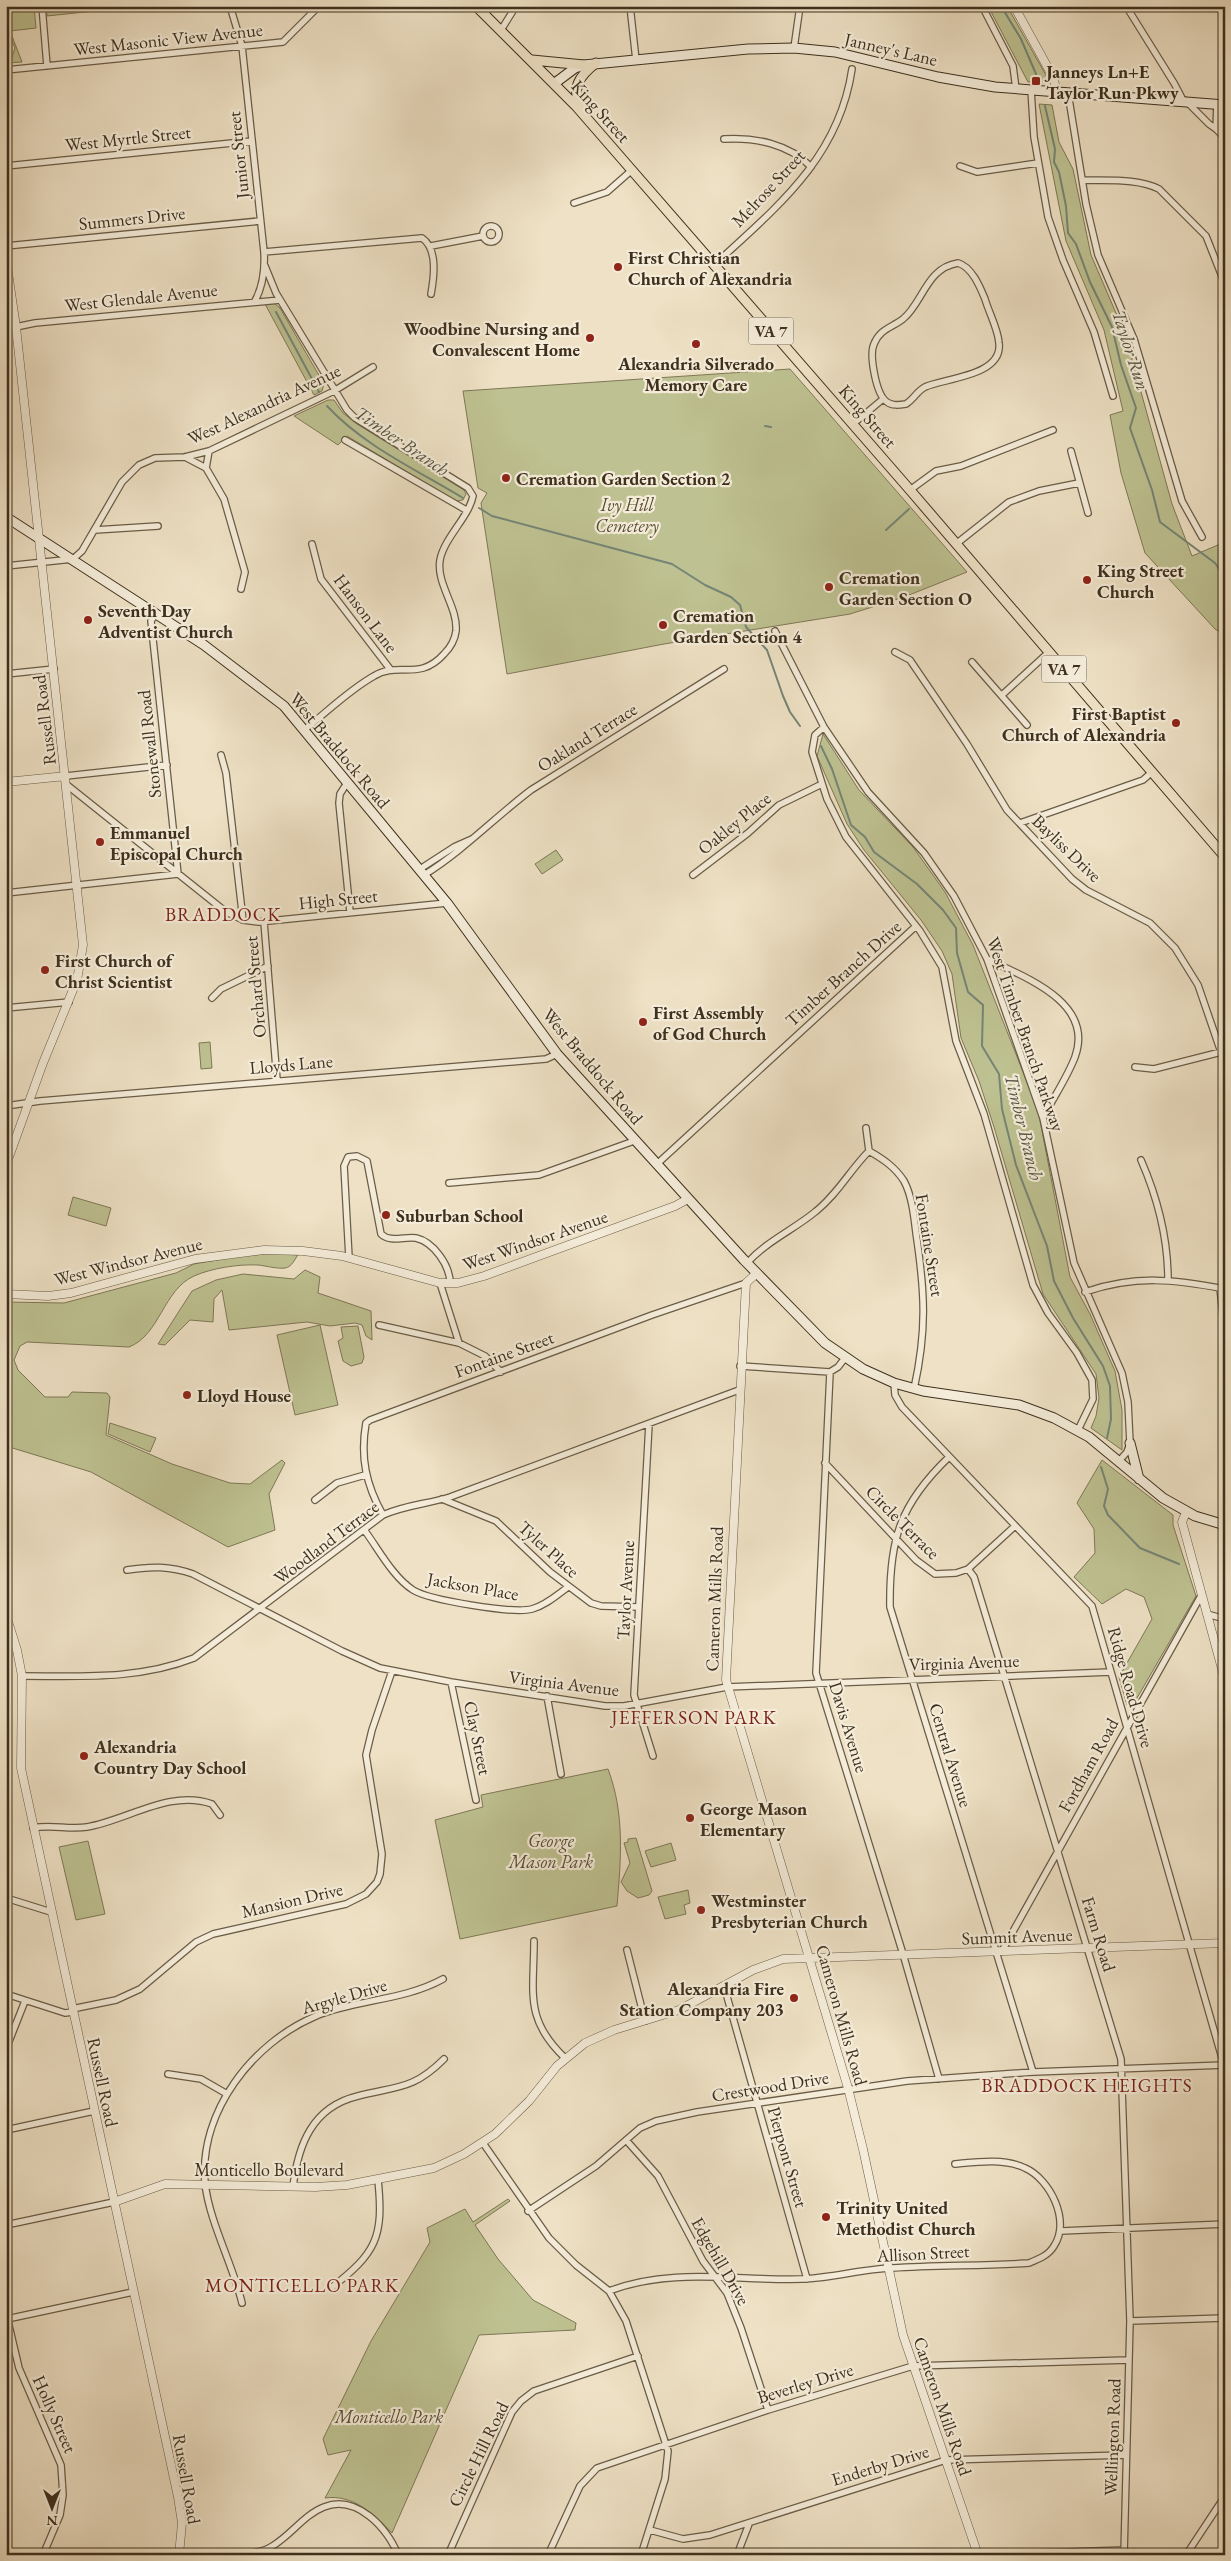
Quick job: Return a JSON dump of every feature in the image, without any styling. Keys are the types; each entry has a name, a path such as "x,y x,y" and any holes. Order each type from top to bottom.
{"main road":[{"name":"King Street","path":"476,6 555,83 586,117 1225,857"},
{"name":"Janney's Lane","path":"555,83 574,68 596,63 748,49 794,48 835,52 938,77 1016,89 1221,104"},
{"path":"532,60 584,65"},
{"path":"586,117 577,97 576,86 582,75 596,63"},
{"name":"West Braddock Road","path":"6,517 156,613 253,680 284,706 447,903 557,1054 634,1141 747,1263 825,1343 845,1358 894,1384 914,1389 1019,1405 1078,1430 1163,1498 1186,1512 1224,1522"},
{"path":"1130,1443 1139,1479"}],"street":[{"path":"42,6 47,66"},
{"name":"Junior Street","path":"230,6 242,46 264,252 265,266 259,292 254,301"},
{"name":"West Masonic View Avenue","path":"6,70 283,42 319,6"},
{"path":"501,30 516,6"},
{"path":"630,6 636,60"},
{"path":"794,48 800,6"},
{"path":"982,6 1013,66 1016,89"},
{"path":"1014,6 1054,77 1057,92"},
{"path":"1126,6 1186,102 1225,138"},
{"name":"Melrose Street","path":"714,265 788,195 827,145 838,124 849,93 852,69"},
{"path":"1031,90 1038,163 1054,237 1094,332 1113,396"},
{"path":"1068,93 1098,255 1134,340 1182,501 1202,536"},
{"path":"1216,129 1221,104"},
{"path":"724,140 742,138 776,146 804,159 811,167"},
{"name":"West Myrtle Street","path":"6,166 252,140"},
{"path":"960,166 977,172 1038,163"},
{"path":"574,203 607,192 632,170"},
{"path":"1083,180 1150,184 1164,193 1206,236 1225,284"},
{"name":"Summers Drive","path":"6,246 260,221"},
{"path":"431,246 483,236"},
{"path":"264,252 422,238 431,246 434,277 431,294"},
{"name":"Russell Road","path":"6,259 16,327 68,785 83,952 77,980 28,1103 6,1165"},
{"path":"958,263 964,265 982,293 999,342 998,356 988,366 968,375 923,387 906,404 893,405 883,399 872,361 873,345 878,336 884,330 902,320 923,288 947,266 958,263"},
{"path":"265,266 280,300 334,391 355,418 468,488 473,498 440,560 442,578 454,616 456,631 453,640 441,657 426,667 413,671 390,669 374,676 304,730"},
{"name":"West Glendale Avenue","path":"6,329 254,301 280,300"},
{"name":"West Alexandria Avenue","path":"74,559 82,551 122,482 133,468 155,458 185,457 208,451 334,391 373,367"},
{"path":"853,424 883,399"},
{"path":"910,490 936,471 961,466 1053,430"},
{"path":"345,440 466,510"},
{"path":"206,468 208,451"},
{"path":"1071,451 1088,513"},
{"path":"185,457 206,468 219,487 230,514 245,572 241,589"},
{"path":"956,544 1009,502 1039,491 1079,483"},
{"path":"95,530 158,526"},
{"name":"Hanson Lane","path":"312,544 321,579 390,669"},
{"path":"6,566 74,559"},
{"name":"Stonewall Road","path":"156,613 151,621 178,874"},
{"name":"West Timber Branch Parkway","path":"775,631 824,727 868,792 924,853 954,896 988,959 1043,1118 1074,1263 1112,1346 1122,1373 1128,1402 1130,1443"},
{"name":"Bayliss Drive","path":"895,652 910,660 967,744 1007,810 1072,879 1086,890 1150,923 1176,948 1198,985 1223,1051"},
{"path":"1002,695 1049,652"},
{"path":"972,662 1027,725"},
{"name":"Oakland Terrace","path":"422,872 454,847 472,839 503,810 531,790 724,668"},
{"path":"6,674 54,669"},
{"path":"824,727 815,736 812,746 814,762 822,784 846,837 916,926 942,967 956,1041 984,1114 1033,1285 1048,1313 1077,1353 1092,1380 1093,1400 1078,1430"},
{"name":"Orchard Street","path":"221,755 226,773 243,920"},
{"path":"6,782 167,765"},
{"path":"1020,824 1143,780 1152,772"},
{"path":"348,783 340,794 339,803 350,912"},
{"name":"Oakley Place","path":"693,874 748,833 779,805 822,784"},
{"name":"High Street","path":"68,785 226,912 243,920 264,922 447,903"},
{"path":"6,893 178,874"},
{"name":"Orchard Street","path":"264,922 277,1080"},
{"name":"Timber Branch Drive","path":"657,1164 916,926"},
{"path":"988,959 1054,994 1064,1004 1075,1023 1078,1036 1075,1056 1043,1118"},
{"path":"212,998 221,989 268,966"},
{"path":"6,1008 69,1002"},
{"path":"1135,1067 1154,1069 1223,1051"},
{"name":"Lloyds Lane","path":"6,1106 277,1080 546,1059 557,1054"},
{"path":"747,1263 770,1242 816,1212 869,1151 866,1128"},
{"path":"449,1183 539,1175 634,1141"},
{"name":"Fontaine Street","path":"869,1151 888,1163 904,1182 914,1220 925,1306 922,1350 914,1389"},
{"path":"350,1258 344,1166 348,1157 355,1156 367,1161 381,1234 389,1238 416,1238 429,1246 448,1267 450,1283"},
{"path":"1142,1160 1160,1209 1167,1245 1168,1280"},
{"name":"West Windsor Avenue","path":"6,1294 48,1296 71,1293 195,1259 238,1252 303,1251 350,1258 440,1283 450,1283 484,1276 675,1206 688,1199"},
{"path":"746,1283 756,1272"},
{"path":"1086,1292 1128,1280 1168,1280 1222,1288 1225,1335"},
{"path":"440,1283 459,1343"},
{"name":"Fontaine Street","path":"383,1515 371,1492 366,1475 362,1442 366,1423 400,1408 746,1283"},
{"name":"Cameron Mills Road","path":"746,1283 740,1366 727,1687 848,2088 889,2268 898,2317 977,2555"},
{"path":"379,1325 459,1343 485,1356 501,1372"},
{"path":"740,1366 830,1372 838,1367 845,1358"},
{"name":"Davis Avenue","path":"830,1372 815,1663 819,1682 903,1954 939,2079"},
{"name":"Ridge Road Drive","path":"894,1384 895,1395 902,1406 1092,1606 1224,2065"},
{"name":"Woodland Terrace","path":"22,1676 136,1675 170,1668 194,1658 262,1609 312,1568 365,1531 383,1515 405,1506 442,1499 739,1390"},
{"name":"Taylor Avenue","path":"649,1424 634,1694 653,1756"},
{"path":"1119,1461 1127,1452 1130,1443"},
{"name":"Central Avenue","path":"949,1456 927,1478 910,1503 896,1540 890,1568 890,1607 999,1951 1033,2072"},
{"name":"Circle Terrace","path":"825,1463 922,1567 935,1574 956,1573 968,1569"},
{"path":"315,1500 337,1482 366,1475"},
{"name":"Tyler Place","path":"442,1499 496,1521 568,1587 591,1603 601,1606 639,1607"},
{"path":"1186,1512 1182,1522 1225,1680"},
{"path":"968,1569 1015,1526"},
{"name":"Jackson Place","path":"365,1531 404,1582 422,1594 499,1609 521,1610 540,1606 568,1587"},
{"name":"Virginia Avenue","path":"127,1570 160,1566 176,1568 193,1574 356,1658 392,1672 616,1706 637,1704 727,1687 1111,1672"},
{"name":"Farm Road","path":"968,1569 974,1577 1005,1676 1116,2042 1122,2068 1130,2321"},
{"name":"Fordham Road","path":"999,1951 1058,1851 1202,1594"},
{"path":"1207,1614 1225,1619"},
{"name":"Russell Road","path":"6,1615 17,1650 22,1676 21,1768 178,2497 182,2523 179,2555"},
{"name":"Mansion Drive","path":"72,2010 130,1995 140,1989 196,1942 213,1934 346,1904 366,1894 373,1887 380,1874 382,1854 366,1755 372,1730 392,1672"},
{"name":"Clay Street","path":"451,1682 476,1800"},
{"path":"547,1696 561,1774"},
{"path":"33,1828 45,1825 85,1827 182,1800 212,1804 220,1815"},
{"path":"6,1898 51,1912"},
{"path":"534,1941 535,2012 544,2036 565,2058"},
{"name":"Summit Avenue","path":"810,1958 1087,1949 1225,1942"},
{"path":"627,1950 645,2021"},
{"name":"Monticello Boulevard","path":"114,2202 165,2184 347,2185 434,2168 483,2143 529,2101 565,2058 586,2043 614,2030 679,2010 774,1961 810,1958"},
{"name":"Argyle Drive","path":"242,2303 236,2277 212,2213 205,2184 211,2137 226,2094 244,2069 262,2051 297,2026 316,2016 344,2008 418,1992 443,1979"},
{"name":"Pierpont Street","path":"724,1986 807,2279"},
{"path":"6,1994 65,2014 72,2010"},
{"path":"6,2049 25,2001"},
{"path":"293,2186 300,2148 319,2118 335,2106 356,2096 390,2090 415,2082 444,2059"},
{"name":"Crestwood Drive","path":"528,2211 596,2166 640,2128 656,2121 757,2102 792,2100 848,2088 939,2079 1033,2072 1224,2065"},
{"path":"168,2074 201,2079 226,2094"},
{"path":"6,2130 94,2112"},
{"name":"Edgehill Drive","path":"626,2140 658,2176 686,2232 714,2276 722,2284 735,2313 768,2410"},
{"path":"483,2143 528,2211 562,2252 609,2291 621,2309 667,2443 668,2458 665,2479 641,2555"},
{"path":"955,2164 1010,2163 1035,2174 1050,2189 1061,2231 1225,2224 1225,2171"},
{"path":"331,2288 363,2261 376,2240 381,2214 378,2180"},
{"path":"6,2225 114,2202"},
{"name":"Allison Street","path":"609,2291 634,2283 714,2276 807,2279 835,2277 889,2268 1029,2263 1047,2255 1054,2248 1061,2231"},
{"path":"7,2316 133,2292"},
{"name":"Holly Street","path":"7,2316 19,2368 61,2465 63,2495 60,2515 43,2555"},
{"path":"1130,2321 1225,2318"},
{"name":"Wellington Road","path":"1124,2553 1130,2321"},
{"name":"Circle Hill Road","path":"448,2555 512,2412 521,2401 534,2391 638,2356"},
{"name":"Beverley Drive","path":"548,2555 580,2486 592,2472 667,2443 913,2366 1129,2360"},
{"name":"Enderby Drive","path":"650,2530 683,2538 694,2538 749,2524 946,2460 1126,2456"},
{"path":"1186,2555 1225,2496"},
{"path":"239,2555 268,2549 318,2510 338,2504 360,2511 378,2523 392,2542 398,2555"},
{"path":"737,2555 749,2524"},
{"path":"977,2555 1124,2553"}],"green space":[{"path":"8,6 34,6 36,28 10,31 22,62 6,63 6,59 12,57 15,48 10,36"},
{"path":"46,6 141,6 47,16"},
{"path":"988,6 1007,6 1047,77 1047,81 1028,82"},
{"path":"1039,104 1052,105 1059,142 1073,169 1091,255 1125,334 1172,504 1192,556 1225,542 1225,635 1215,629 1145,553 1121,473 1110,415 1123,411 1104,330 1066,241"},
{"path":"274,303 280,308 324,384 322,391 314,395 265,304"},
{"name":"Ivy Hill Cemetery","path":"790,369 967,572 904,597 850,614 664,644 507,674 481,503 487,493 478,488 463,391"},
{"path":"328,400 334,400 343,413 357,424 464,490 466,494 463,500 456,501 347,436 338,445 294,416"},
{"path":"823,734 859,790 913,847 945,892 973,945 1038,1110 1070,1277 1090,1314 1115,1371 1122,1410 1122,1450 1091,1428 1096,1416 1099,1398 1096,1374 1043,1294 994,1127 979,1081 961,1038 952,974 942,951 921,920 864,850 847,824 817,756"},
{"path":"556,850 563,860 542,874 535,864"},
{"path":"210,1042 212,1068 201,1069 199,1043"},
{"path":"73,1197 111,1208 106,1226 68,1215"},
{"path":"278,1253 298,1255 291,1265 285,1268 243,1265 217,1269 194,1276 175,1291 148,1333 129,1347 27,1342 20,1346 14,1360 18,1370 45,1397 68,1397 72,1392 107,1393 110,1397 106,1435 172,1464 230,1483 250,1484 282,1460 285,1463 269,1494 275,1530 228,1547 91,1472 6,1446 6,1302 64,1303 176,1273 194,1264 240,1256"},
{"path":"305,1270 320,1277 318,1293 371,1311 372,1340 366,1336 362,1325 355,1323 330,1326 307,1322 229,1330 222,1290 214,1299 213,1322 190,1320 165,1345 158,1344 192,1291 216,1280 243,1274 294,1279"},
{"path":"320,1325 338,1405 295,1415 277,1335"},
{"path":"358,1326 364,1357 362,1363 351,1366 343,1361 338,1341 343,1338 341,1327"},
{"path":"110,1423 156,1438 150,1452 108,1434"},
{"path":"1102,1460 1173,1515 1173,1525 1196,1596 1133,1705 1127,1705 1119,1677 1152,1619 1144,1597 1126,1589 1102,1604 1074,1577 1095,1553 1094,1529 1077,1503"},
{"name":"George Mason Park","path":"608,1769 617,1803 619,1820 620,1871 617,1906 460,1939 435,1820 483,1807 481,1795"},
{"path":"636,1838 652,1891 649,1895 638,1898 627,1891 621,1882 630,1863 624,1843 628,1842 628,1839"},
{"path":"88,1841 105,1914 76,1920 59,1847"},
{"path":"671,1843 676,1860 651,1867 645,1851"},
{"path":"688,1890 690,1903 684,1905 686,1914 665,1919 658,1897"},
{"name":"Monticello Park","path":"508,2199 510,2201 475,2225 498,2259 533,2300 576,2323 575,2330 479,2335 392,2533 378,2519 354,2502 345,2499 325,2498 351,2450 328,2455 323,2439 371,2341 430,2242 427,2228 465,2209 473,2222"}],"waterway":[{"name":"Taylor Run","path":"1001,6 1021,39 1036,74"},
{"name":"Taylor Run","path":"1045,106 1055,149 1054,162 1059,172 1066,206 1068,233 1076,244 1090,282 1112,327 1121,365 1136,408 1130,428 1152,490 1160,522 1215,563 1225,577"},
{"name":"Timber Branch","path":"276,312 319,392"},
{"name":"Timber Branch","path":"327,406 357,433 374,445 463,498"},
{"path":"765,426 771,427"},
{"name":"Timber Branch","path":"479,508 492,516 672,564 705,585 731,597 740,605 746,627 767,650 783,696 790,712 800,726"},
{"path":"886,530 909,509"},
{"name":"Timber Branch","path":"821,746 832,769 851,825 865,837 874,852 917,884 943,910 956,928 957,953 968,992 983,1005 982,1046 999,1074 1002,1109 1016,1165 1047,1246 1054,1281 1073,1318 1103,1366 1110,1386 1111,1419 1107,1438"},
{"name":"Timber Branch","path":"1101,1467 1108,1489 1104,1506 1108,1515 1140,1548 1179,1564"}],"place":[{"name":"Janneys Ln+E Taylor Run Pkwy","path":"1036,81"},
{"name":"First Christian Church of Alexandria","path":"618,267"},
{"name":"Woodbine Nursing and Convalescent Home","path":"590,338"},
{"name":"Alexandria Silverado Memory Care","path":"696,344"},
{"name":"Cremation Garden Section 2","path":"506,478"},
{"name":"King Street Church","path":"1087,580"},
{"name":"Cremation Garden Section O","path":"829,587"},
{"name":"Seventh Day Adventist Church","path":"88,620"},
{"name":"Cremation Garden Section 4","path":"663,625"},
{"name":"First Baptist Church of Alexandria","path":"1176,723"},
{"name":"Emmanuel Episcopal Church","path":"100,842"},
{"name":"First Church of Christ Scientist","path":"45,970"},
{"name":"First Assembly of God Church","path":"643,1022"},
{"name":"Suburban School","path":"386,1215"},
{"name":"Lloyd House","path":"187,1395"},
{"name":"Alexandria Country Day School","path":"84,1756"},
{"name":"George Mason Elementary","path":"690,1818"},
{"name":"Westminster Presbyterian Church","path":"701,1910"},
{"name":"Alexandria Fire Station Company 203","path":"794,1998"},
{"name":"Trinity United Methodist Church","path":"826,2217"}],"district":[{"name":"BRADDOCK","path":"223,914"},
{"name":"JEFFERSON PARK","path":"694,1717"},
{"name":"BRADDOCK HEIGHTS","path":"1087,2085"},
{"name":"MONTICELLO PARK","path":"302,2285"}]}
